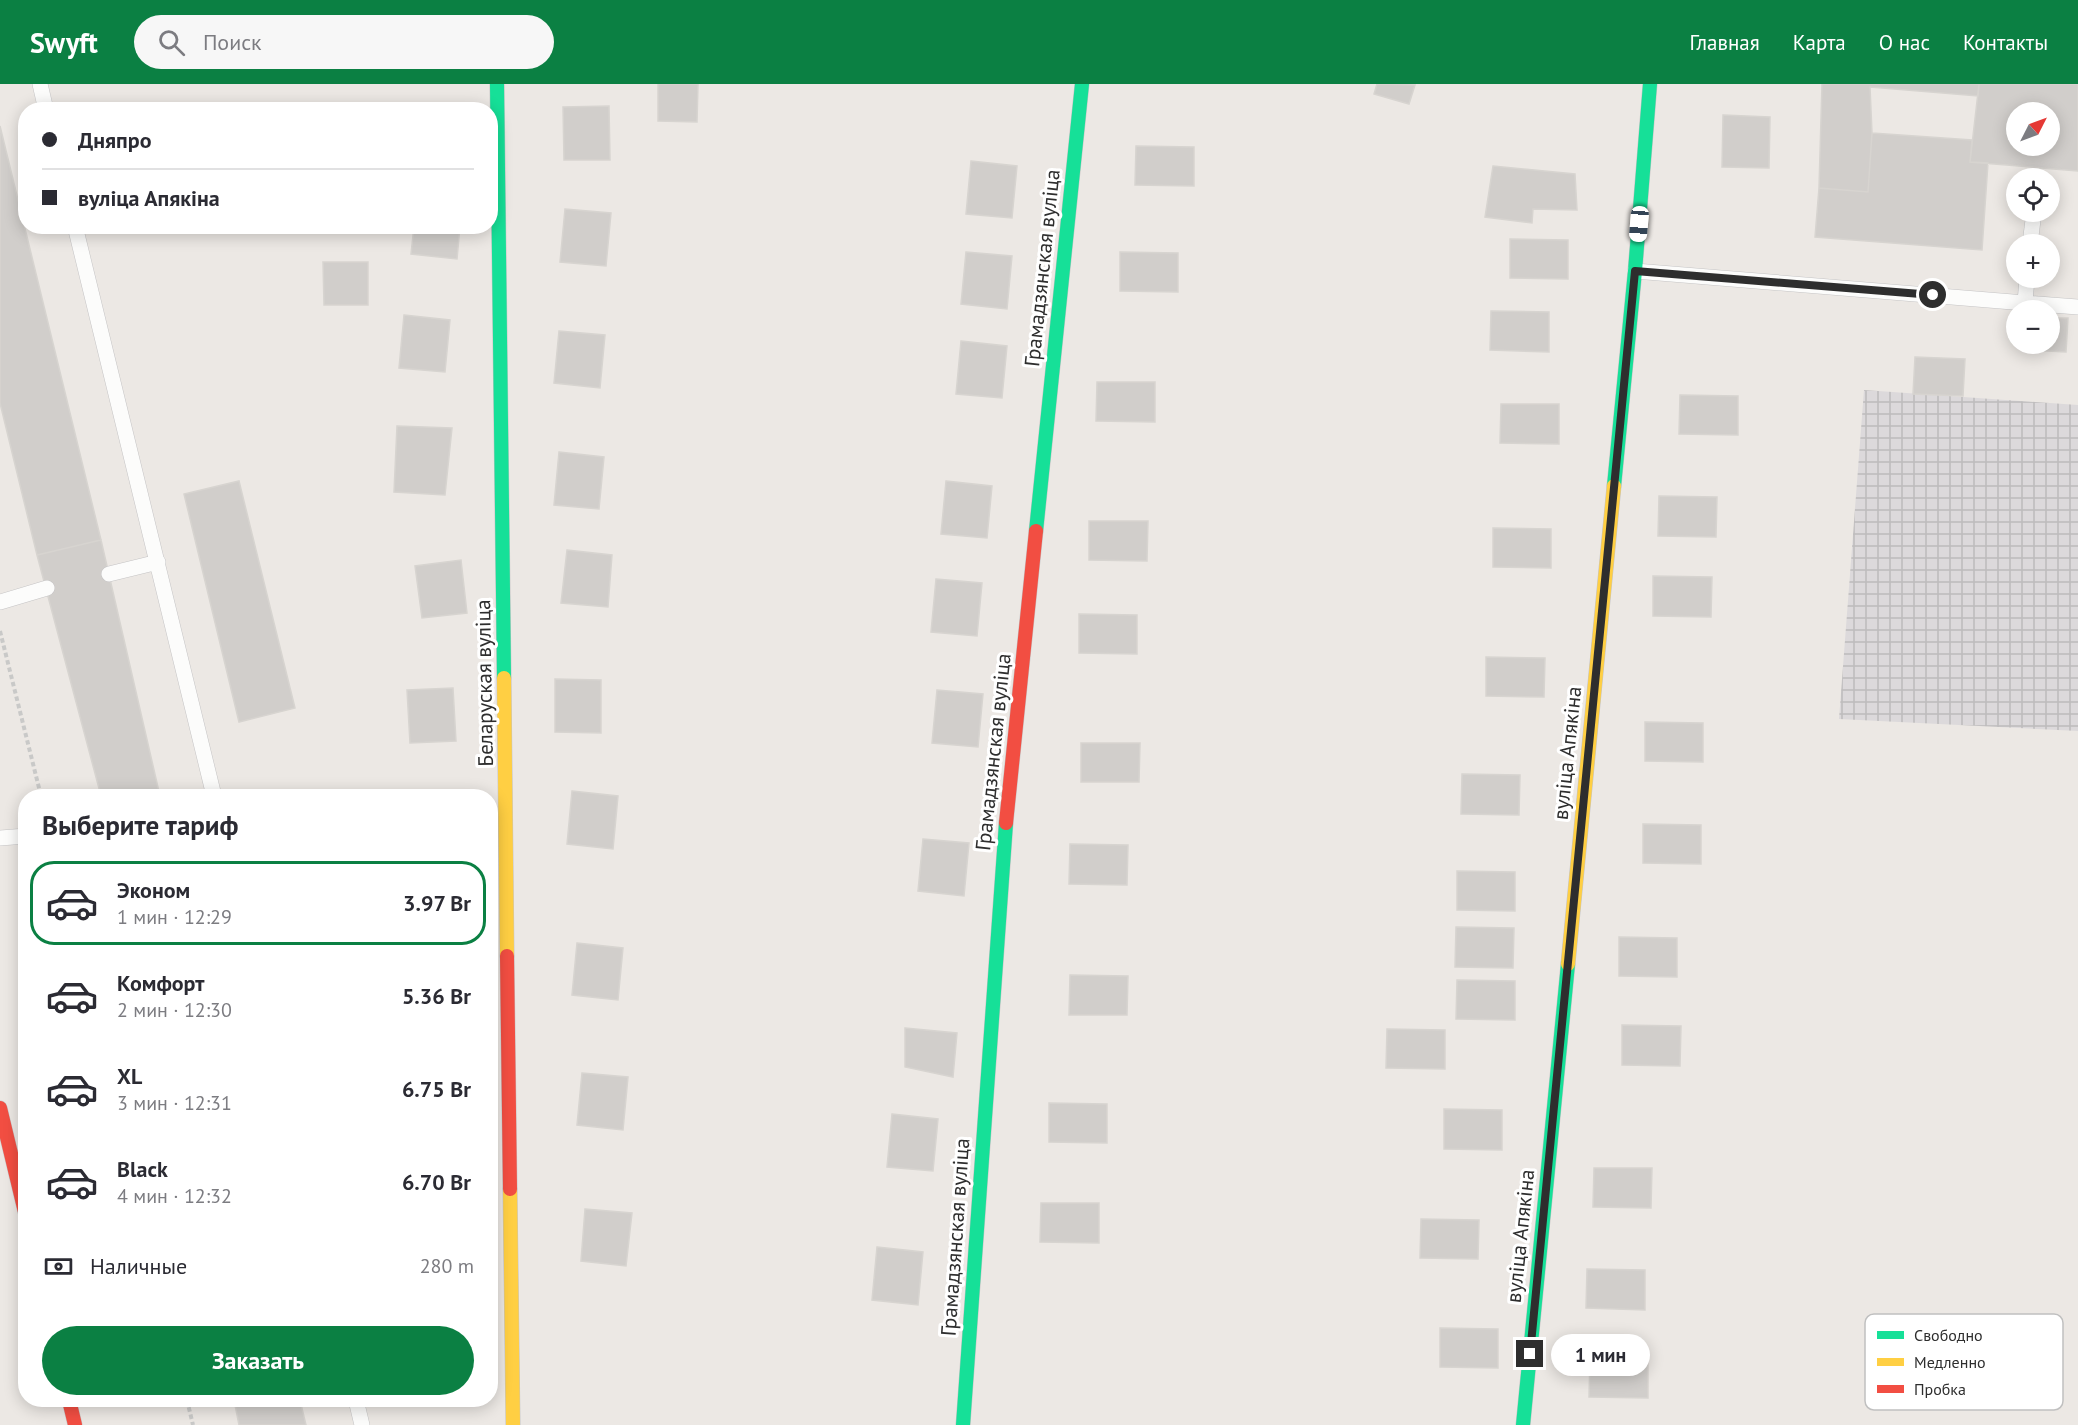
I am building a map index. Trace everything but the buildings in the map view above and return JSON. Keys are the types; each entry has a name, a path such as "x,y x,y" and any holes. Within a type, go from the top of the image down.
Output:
{"street":[{"name":"Беларуская вуліца","path":"497,84 497,102"},
{"name":"Грамадзянская вуліца","path":"963,1425 1002,865 1082,84"},
{"name":"вуліца Апякіна","path":"1523,1425 1635,271 1650,84"},
{"name":"Беларуская вуліца","path":"498,168 513,1425"},
{"path":"0,1108 18,1183"},
{"path":"71,1407 75,1425"}],"lane":[{"path":"40,84 44,102"},
{"path":"77,234 212,789"},
{"path":"1635,271 2006,301"},
{"path":"2060,306 2078,307"},
{"path":"109,574 158,562"},
{"path":"0,602 48,588"},
{"path":"0,838 18,837"},
{"path":"358,1407 362,1425"}],"path":[{"path":"0,631 39,789"},
{"path":"189,1407 193,1425"}],"shaded area":[{"path":"1864,390 2078,405 2078,731 1839,719"}],"traffic: fast":[{"path":"497,84 497,102"},
{"path":"1036,531 1082,84"},
{"path":"1614,486 1650,84"},
{"path":"498,169 504,678"},
{"path":"963,1425 1006,823"},
{"path":"1523,1425 1568,964"}],"traffic: slow":[{"path":"1568,964 1614,486"},
{"path":"504,678 507,956"},
{"path":"510,1189 513,1425"}],"traffic: jam":[{"path":"1006,823 1036,531"},
{"path":"507,956 510,1189"},
{"path":"0,1108 18,1183"},
{"path":"71,1407 75,1425"}],"route":[{"path":"1530,1354 1635,271 1933,295"}]}
